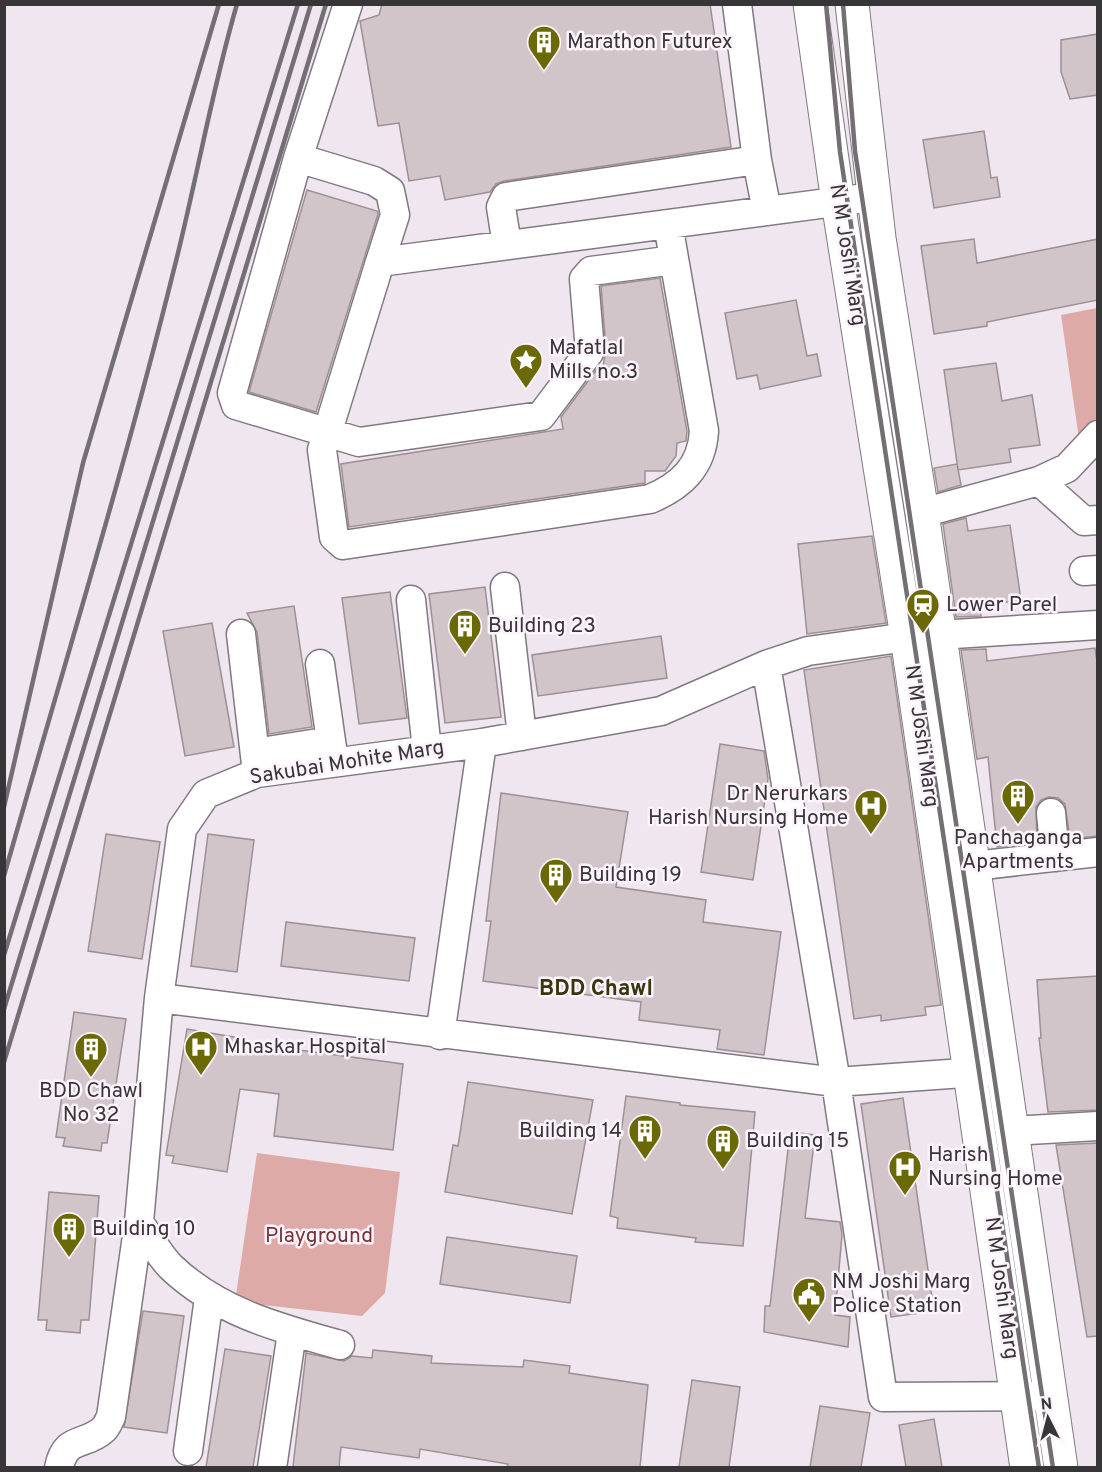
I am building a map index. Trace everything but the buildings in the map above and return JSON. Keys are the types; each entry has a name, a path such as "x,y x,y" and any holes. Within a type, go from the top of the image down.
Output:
{"main road":[{"name":"N M Joshi Marg","path":"810,4 838,202 907,637 1027,1467"},
{"name":"N M Joshi Marg","path":"852,4 873,197 940,634 1061,1467"}],"street":[{"path":"348,4 298,158 232,393 236,405 326,434 359,442 541,416 590,351 584,279 586,274 591,271 674,260"},
{"path":"737,4 757,160 767,211"},
{"path":"298,158 374,181 390,191 395,215 326,434 321,458 334,537 343,545 650,500 669,491 691,472 703,444 704,431 668,224"},
{"path":"507,245 501,207 506,197 757,160"},
{"path":"380,262 873,197"},
{"path":"922,513 1039,481 1067,468 1098,435"},
{"path":"1039,481 1083,521 1098,520"},
{"path":"505,586 522,736"},
{"path":"411,600 427,750"},
{"name":"Sakubai Mohite Marg","path":"59,1467 62,1452 70,1445 104,1429 111,1416 139,1222 159,998 182,829 207,794 256,763 332,752 427,750 482,743 661,711 766,665 808,651 940,634 1098,625"},
{"path":"241,634 256,763"},
{"path":"320,664 332,752"},
{"path":"766,665 836,1082 883,1397 1049,1395"},
{"path":"440,1035 482,743"},
{"path":"1051,813 1055,857"},
{"path":"974,866 1098,852"},
{"path":"159,998 440,1035 836,1082 1003,1070"},
{"path":"1012,1131 1098,1126"},
{"path":"139,1222 170,1266 209,1298 262,1323 340,1345"},
{"path":"188,1451 209,1298"},
{"path":"272,1467 292,1332"}],"green space":[{"path":"1097,308 1097,443 1080,446 1061,315"},
{"name":"Playground","path":"257,1153 400,1172 385,1293 362,1316 235,1302"}],"railway":[{"path":"4,807 83,463 219,4"},
{"path":"4,876 113,500 154,349 219,71 237,4"},
{"path":"4,955 298,4"},
{"path":"4,1009 311,4"},
{"path":"4,1062 326,4"},
{"path":"826,4 840,152 1039,1468"},
{"path":"843,4 855,151 1053,1468"}],"place":[{"name":"Marathon Futurex","path":"544,71"},
{"name":"Mafatlal Mills no.3","path":"526,389"},
{"name":"Lower Parel","path":"923,634"},
{"name":"Building 23","path":"465,655"},
{"name":"Panchaganga Apartments","path":"1018,825"},
{"name":"Dr Nerurkars Harish Nursing Home","path":"871,835"},
{"name":"Building 19","path":"556,904"},
{"name":"Mhaskar Hospital","path":"201,1076"},
{"name":"BDD Chawl No 32","path":"91,1078"},
{"name":"Building 14","path":"645,1160"},
{"name":"Building 15","path":"723,1170"},
{"name":"Harish Nursing Home","path":"905,1196"},
{"name":"Building 10","path":"69,1258"},
{"name":"NM Joshi Marg Police Station","path":"809,1323"}],"district":[{"name":"BDD Chawl","path":"596,989"}]}
